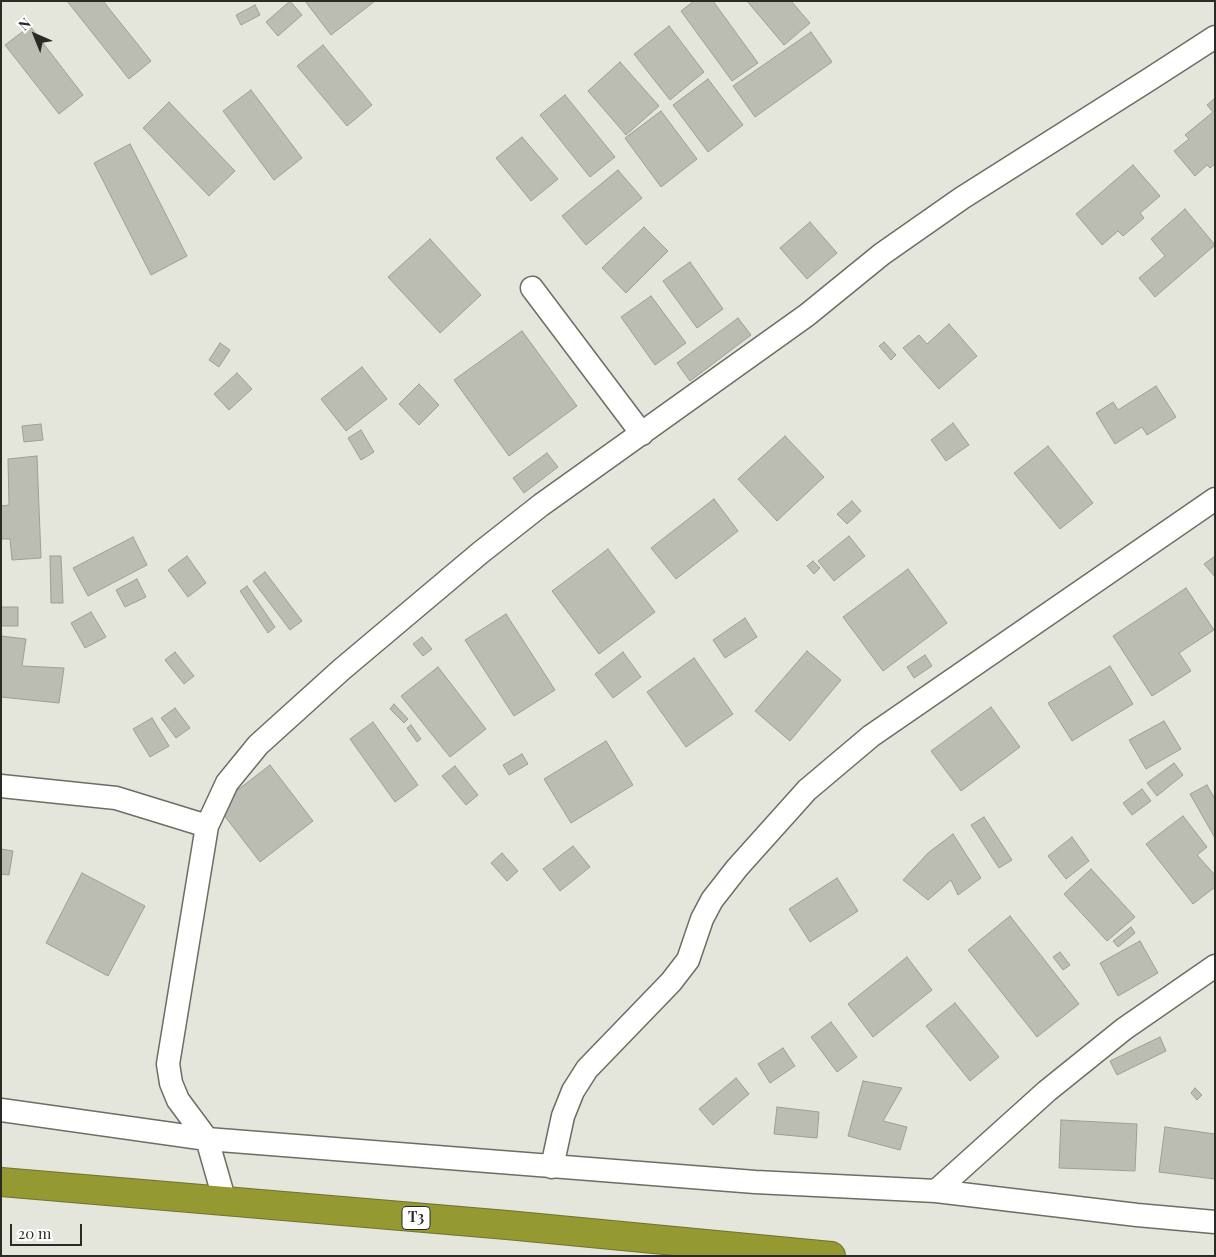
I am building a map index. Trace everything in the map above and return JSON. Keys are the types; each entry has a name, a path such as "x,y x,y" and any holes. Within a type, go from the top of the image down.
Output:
{"highway":[{"name":"T3","path":"1,1182 497,1224 830,1256"}],"street":[{"path":"225,1202 207,1139 178,1100 171,1083 168,1064 207,826 228,783 258,745 341,670 480,553 541,505 807,315 882,254 962,198 1215,37"},
{"path":"532,288 642,434"},
{"path":"552,1167 563,1116 573,1091 587,1070 672,982 688,960 702,919 712,900 737,868 807,790 871,736 1215,499"},
{"path":"1,786 116,798 207,826"},
{"path":"936,1191 1047,1092 1124,1029 1215,966"},
{"path":"1,1110 207,1139 755,1182 936,1191 1137,1215 1215,1222"}],"building":[{"path":"67,1 103,1 151,61 129,79"},
{"path":"290,1 302,15 278,36 266,22"},
{"path":"305,1 375,1 331,35"},
{"path":"694,1 713,1 758,63 732,81 681,11"},
{"path":"747,1 791,1 810,23 784,45"},
{"path":"255,5 260,15 241,25 236,15"},
{"path":"30,26 83,95 59,114 5,45"},
{"path":"669,26 704,72 670,100 634,54"},
{"path":"811,32 832,62 755,117 733,86"},
{"path":"323,45 372,105 347,126 297,66"},
{"path":"620,62 659,106 626,135 588,91"},
{"path":"708,79 743,125 708,152 673,105"},
{"path":"251,90 302,158 274,180 223,111"},
{"path":"565,95 615,157 590,177 540,115"},
{"path":"1215,98 1215,164 1210,168 1207,165 1195,176 1174,151 1189,139 1185,135 1213,112 1207,105"},
{"path":"169,102 235,171 209,196 143,128"},
{"path":"661,111 697,159 661,187 625,138"},
{"path":"522,137 558,179 531,201 496,158"},
{"path":"130,144 187,256 151,275 94,163"},
{"path":"1133,165 1160,196 1140,213 1144,218 1123,236 1118,231 1102,245 1076,214"},
{"path":"618,170 642,198 586,245 562,216"},
{"path":"1185,209 1215,245 1155,297 1139,278 1165,256 1151,239"},
{"path":"810,222 837,253 807,279 780,248"},
{"path":"644,227 668,251 626,293 602,268"},
{"path":"430,239 481,295 440,333 388,277"},
{"path":"690,262 723,309 697,328 663,281"},
{"path":"651,296 686,343 655,365 621,317"},
{"path":"738,318 751,335 690,381 677,363"},
{"path":"949,324 977,356 939,389 903,348 919,335 927,344"},
{"path":"522,331 577,406 509,456 454,380"},
{"path":"884,342 896,355 891,360 879,346"},
{"path":"220,343 230,350 219,367 209,360"},
{"path":"362,367 387,399 346,431 321,399"},
{"path":"237,373 252,389 229,410 214,394"},
{"path":"419,384 439,405 419,425 399,404"},
{"path":"1156,386 1176,417 1147,435 1142,427 1115,444 1096,413 1113,402 1118,410"},
{"path":"953,423 969,445 946,461 931,440"},
{"path":"41,424 43,440 24,442 22,426"},
{"path":"361,430 374,452 361,460 348,438"},
{"path":"785,436 824,477 777,521 738,479"},
{"path":"1048,446 1093,503 1060,529 1014,473"},
{"path":"547,453 558,467 524,493 513,478"},
{"path":"37,456 41,558 12,560 10,539 1,539 1,506 9,505 8,459"},
{"path":"714,499 738,531 676,579 651,548"},
{"path":"852,501 861,511 847,524 837,514"},
{"path":"849,536 865,556 834,581 818,561"},
{"path":"133,537 147,565 88,596 73,568"},
{"path":"608,549 655,612 599,654 552,591"},
{"path":"50,556 61,556 63,603 51,603"},
{"path":"187,556 206,583 188,597 168,570"},
{"path":"1215,556 1215,577 1204,564"},
{"path":"813,561 820,568 814,574 807,566"},
{"path":"908,569 947,623 883,671 843,617"},
{"path":"265,572 302,621 290,630 253,581"},
{"path":"137,579 146,597 125,607 116,590"},
{"path":"247,586 275,627 268,633 240,591"},
{"path":"1186,588 1214,630 1179,653 1191,671 1152,696 1113,636"},
{"path":"1,607 18,607 18,626 1,626"},
{"path":"91,612 106,637 85,648 71,623"},
{"path":"506,614 555,690 514,716 465,640"},
{"path":"745,618 757,637 725,658 713,640"},
{"path":"1,636 26,639 22,666 64,668 59,703 1,697"},
{"path":"422,637 432,649 423,656 413,644"},
{"path":"807,651 841,680 790,741 755,711"},
{"path":"175,652 194,676 184,684 165,660"},
{"path":"623,652 641,677 613,698 595,674"},
{"path":"925,655 932,666 914,678 907,667"},
{"path":"694,658 733,714 686,747 647,692"},
{"path":"1110,666 1133,704 1072,741 1048,703"},
{"path":"438,667 486,729 450,757 401,696"},
{"path":"394,704 408,719 404,723 390,709"},
{"path":"991,707 1020,747 961,791 931,751"},
{"path":"175,708 190,728 176,738 161,718"},
{"path":"152,718 169,746 150,757 133,729"},
{"path":"1164,721 1181,749 1146,769 1129,740"},
{"path":"373,722 418,785 395,802 350,739"},
{"path":"411,725 421,739 417,742 407,728"},
{"path":"606,741 633,785 571,823 544,779"},
{"path":"522,754 528,764 509,775 503,765"},
{"path":"1174,763 1183,775 1157,796 1147,783"},
{"path":"270,765 313,821 260,862 217,806"},
{"path":"455,766 478,795 466,805 442,776"},
{"path":"1207,785 1215,799 1215,838 1190,794"},
{"path":"1142,789 1151,801 1132,815 1123,803"},
{"path":"1183,816 1207,847 1197,855 1215,875 1215,887 1193,904 1146,844"},
{"path":"984,817 1012,860 999,868 971,825"},
{"path":"953,834 981,878 958,895 951,880 928,900 903,880 928,853"},
{"path":"1072,837 1089,861 1066,879 1048,856"},
{"path":"573,846 590,867 560,891 543,869"},
{"path":"1,849 13,851 9,875 1,874"},
{"path":"502,853 518,871 507,881 491,863"},
{"path":"1091,869 1135,917 1107,941 1064,894"},
{"path":"82,873 145,906 108,976 46,943"},
{"path":"837,878 858,911 810,942 789,909"},
{"path":"1010,916 1079,1004 1037,1037 968,950"},
{"path":"1131,927 1135,933 1118,947 1113,941"},
{"path":"1140,941 1158,973 1118,996 1100,963"},
{"path":"1060,952 1070,965 1063,970 1053,957"},
{"path":"907,957 932,990 873,1037 848,1004"},
{"path":"955,1003 999,1057 970,1081 926,1026"},
{"path":"831,1022 857,1057 837,1072 811,1037"},
{"path":"1160,1037 1166,1051 1117,1075 1110,1061"},
{"path":"783,1048 795,1066 770,1083 758,1064"},
{"path":"736,1078 749,1094 713,1125 699,1109"},
{"path":"863,1081 902,1088 883,1121 907,1127 900,1150 848,1136"},
{"path":"1195,1088 1202,1095 1197,1100 1191,1093"},
{"path":"777,1107 819,1112 817,1138 774,1134"},
{"path":"1061,1120 1137,1124 1135,1171 1059,1168"},
{"path":"1165,1127 1215,1134 1215,1179 1159,1172"}]}
